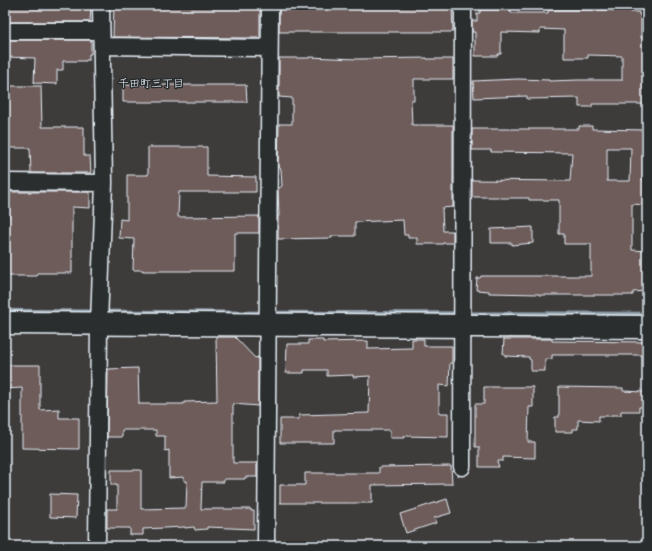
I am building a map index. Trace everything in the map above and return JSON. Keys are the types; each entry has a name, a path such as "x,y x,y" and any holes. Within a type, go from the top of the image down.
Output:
{"street":[{"path":"98,546 100,316 104,184 101,5"},
{"path":"266,546 270,5"},
{"path":"462,467 463,5"},
{"path":"5,31 269,48"},
{"path":"5,182 104,184"},
{"path":"5,323 100,316 463,316 647,327"}],"building":[{"path":"9,5 91,5 90,22 8,22"},
{"path":"114,5 260,5 260,38 113,37"},
{"path":"279,5 452,5 453,32 279,32"},
{"path":"480,10 511,10 511,13 548,13 548,10 631,10 631,12 639,12 639,15 641,15 641,38 647,38 647,104 592,104 592,107 579,107 579,98 527,99 527,96 474,98 473,81 518,79 549,81 622,80 622,56 588,55 588,58 564,58 564,30 540,29 540,33 501,32 501,54 498,54 498,56 475,56 475,32 472,32 472,21 477,21 477,13 480,13"},
{"path":"5,40 91,40 91,54 89,54 89,60 86,61 63,61 63,70 57,70 57,84 34,83 35,58 5,57"},
{"path":"309,57 357,59 453,59 453,79 414,79 414,100 411,100 412,125 453,125 453,207 442,208 443,231 453,231 453,243 417,244 417,238 408,238 408,235 404,235 403,220 355,222 355,236 278,239 278,189 282,186 281,169 278,167 279,124 292,124 292,98 279,97 279,58"},
{"path":"123,85 246,85 247,102 123,102"},
{"path":"5,86 41,86 42,127 84,127 84,156 90,156 91,173 31,173 30,148 5,148"},
{"path":"579,126 592,126 592,129 647,130 647,149 644,149 643,181 647,181 647,205 632,204 632,250 647,251 646,291 633,292 633,295 539,295 489,293 489,291 476,290 477,278 480,278 481,276 591,276 591,244 564,244 564,234 559,234 559,200 472,197 472,180 570,181 572,153 491,152 491,150 472,150 472,129 579,129","holes":["607,148 631,148 630,181 607,181"]},
{"path":"148,147 207,147 207,176 256,177 256,192 179,192 178,217 259,216 259,233 235,233 235,271 133,270 134,239 119,238 120,219 127,220 127,175 148,175"},
{"path":"9,192 90,192 90,208 72,207 72,273 37,273 37,276 5,276 5,217 9,217"},
{"path":"533,227 533,243 512,245 512,243 491,243 491,229"},
{"path":"216,337 235,337 255,358 258,357 258,406 233,404 233,463 257,463 257,477 245,477 245,479 224,479 224,482 202,482 201,509 251,509 251,511 254,511 254,529 207,527 207,529 195,530 194,527 185,527 143,529 143,535 130,535 130,528 107,528 107,509 117,509 117,485 111,485 111,470 141,470 141,509 186,508 187,481 184,481 184,477 169,478 169,450 165,451 165,436 156,436 156,430 122,430 122,437 107,437 108,369 138,368 139,404 184,404 184,402 217,401"},
{"path":"412,339 424,339 424,346 452,346 452,363 450,363 449,386 439,385 439,413 448,413 448,437 404,436 405,438 390,438 390,430 334,430 334,443 280,443 280,419 299,419 299,415 369,413 370,376 327,376 327,370 304,370 304,373 286,373 287,344 308,344 308,340 323,340 323,342 368,341 368,349 412,348"},
{"path":"504,339 647,342 647,355 552,355 552,359 545,359 545,371 531,371 531,360 529,357 505,356 505,354 503,354"},
{"path":"5,365 40,365 40,410 59,409 59,418 79,418 79,449 22,448 22,388 5,389"},
{"path":"484,387 533,387 533,407 529,407 528,442 535,442 535,458 503,457 503,461 497,461 499,467 479,467 479,447 475,447 475,404 484,404"},
{"path":"559,387 623,388 623,391 645,392 644,407 639,407 639,411 621,411 621,415 599,416 599,421 578,420 578,429 573,429 573,432 555,432 555,417 559,417"},
{"path":"451,466 452,484 372,485 372,503 280,503 280,485 305,485 305,473 379,473 379,467"},
{"path":"50,494 77,495 76,518 50,517"},
{"path":"447,499 451,513 434,518 436,523 406,533 400,514"}],"waterway":[{"path":"5,311 647,314"}],"district":[{"name":"千田町三丁目","path":"151,83"}]}
